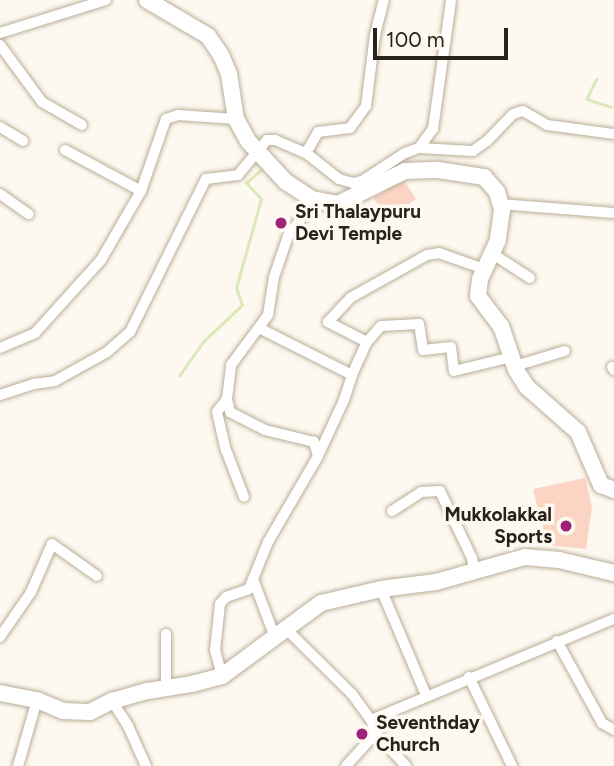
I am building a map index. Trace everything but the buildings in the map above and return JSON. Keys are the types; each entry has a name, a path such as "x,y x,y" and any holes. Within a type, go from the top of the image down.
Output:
{"main road":[{"path":"147,0 168,6 208,36 221,55 235,97 236,119 256,153 286,182 319,202 338,204 405,171 438,170 484,177 497,192 501,228 493,254 484,269 478,296 501,326 527,387 578,432 601,485 614,489"},
{"path":"1,690 63,711 99,709 112,701 222,676 321,603 381,589 436,582 525,557 559,560 614,573"}],"street":[{"path":"0,33 106,0"},
{"path":"419,148 433,129 451,0"},
{"path":"306,153 318,132 350,128 366,106 382,1"},
{"path":"0,45 42,102 82,125"},
{"path":"0,396 34,384 55,381 107,352 130,332 206,179 238,175 267,141 275,140 306,153 339,179 353,183 362,181 405,153 419,148 473,151 487,141 513,114 523,111 547,125 614,134"},
{"path":"0,348 35,333 101,260 141,191 168,117 177,115 236,119"},
{"path":"1,130 23,141"},
{"path":"65,150 141,191"},
{"path":"0,194 29,214"},
{"path":"318,456 314,442 265,430 230,412 227,399 231,365 268,315 274,277 288,236 306,212 319,202"},
{"path":"500,204 614,213"},
{"path":"367,342 328,322 350,298 427,255 439,253 484,269"},
{"path":"493,254 530,278"},
{"path":"222,676 215,650 220,604 226,597 249,589 283,513 318,456 367,342 381,326 419,324 422,350 450,347 454,371 565,351"},
{"path":"258,328 352,375"},
{"path":"227,399 217,412 226,450 244,497"},
{"path":"392,511 421,492 440,491 468,548 474,570"},
{"path":"0,637 31,592 52,544 97,576"},
{"path":"253,578 279,632 352,694 371,720 376,733 406,766"},
{"path":"381,589 426,695"},
{"path":"371,720 614,619"},
{"path":"166,634 166,688"},
{"path":"557,641 602,723 614,730"},
{"path":"469,677 512,766"},
{"path":"18,766 37,700"},
{"path":"112,701 128,726 146,766"},
{"path":"346,766 376,733"}],"shaded area":[{"path":"403,179 416,199 387,218 374,198"},
{"name":"Mukkolakkal Sports","path":"585,478 592,507 586,549 547,545 533,489"}],"waterway":[{"path":"597,79 587,99 611,107"},
{"path":"179,376 203,342 242,305 236,288 261,199 246,183 262,169"}],"place":[{"name":"Sri Thalaypuru Devi Temple","path":"281,223"},
{"name":"Mukkolakkal Sports","path":"566,526"},
{"name":"Seventhday Church","path":"362,734"}]}
